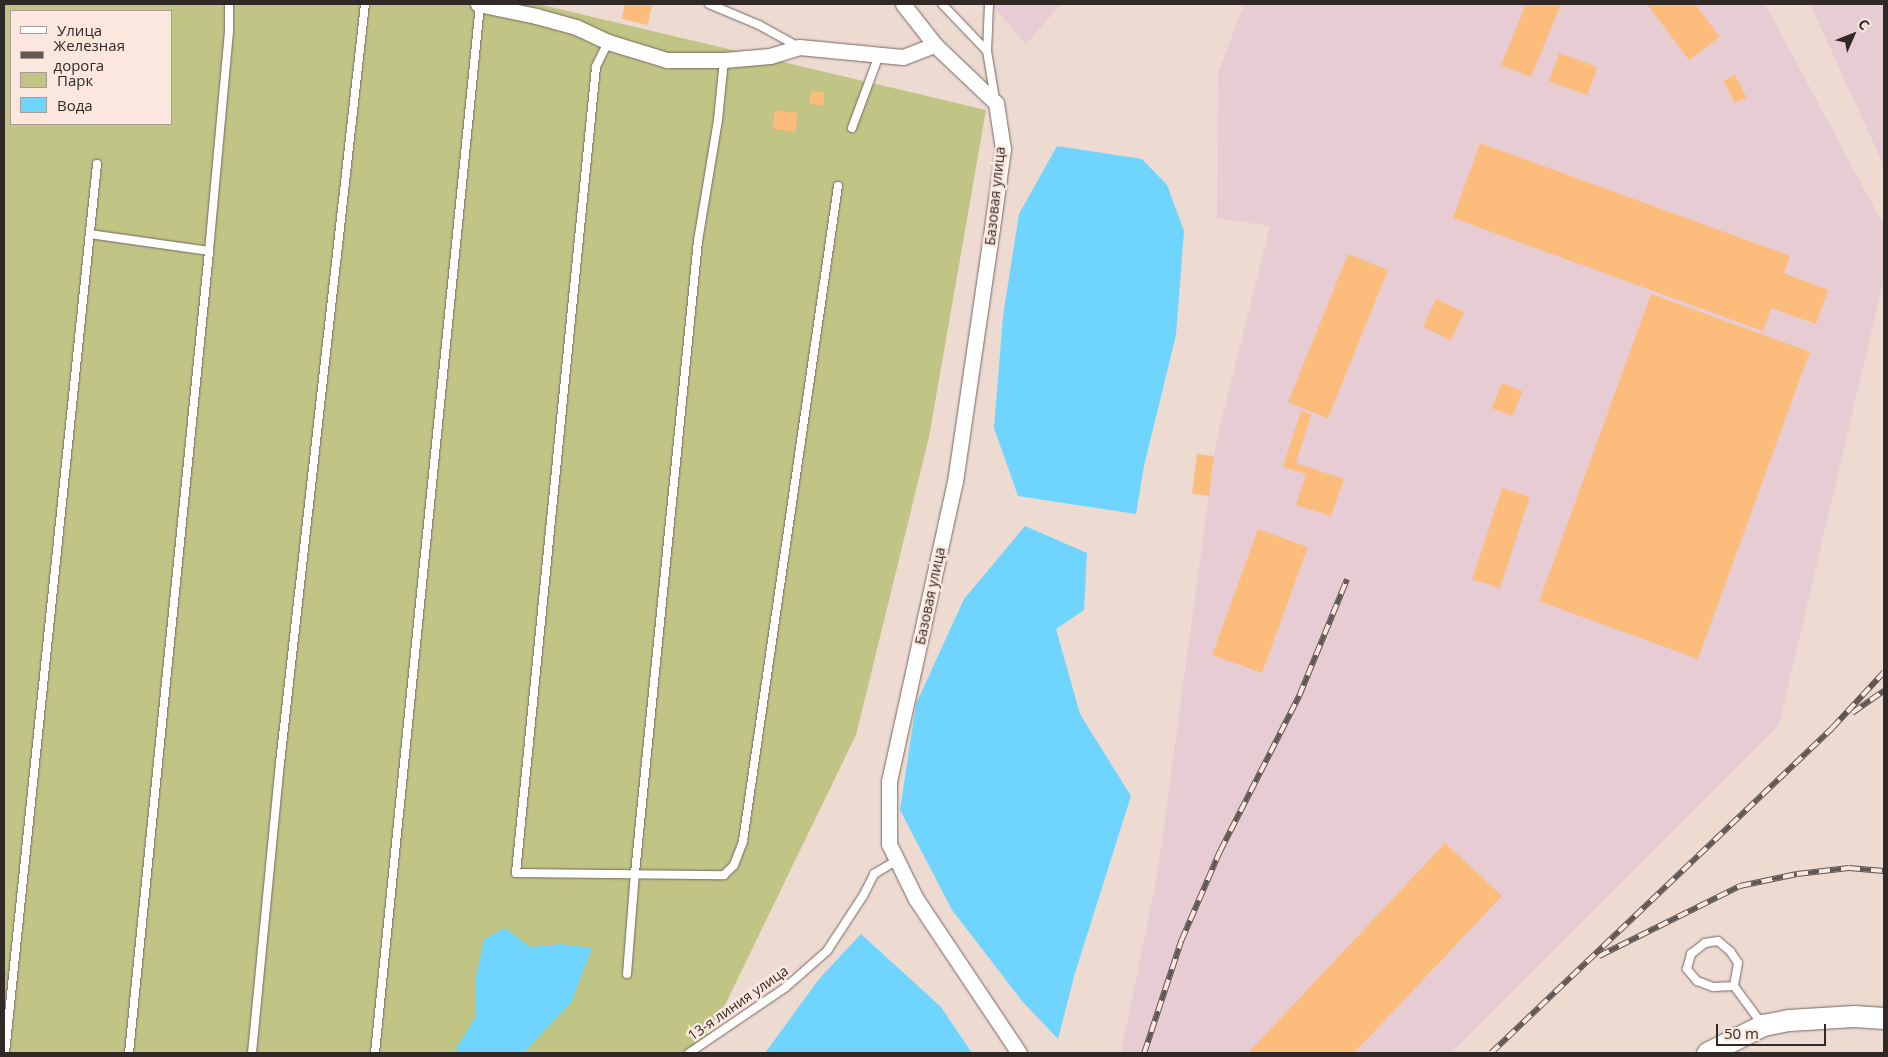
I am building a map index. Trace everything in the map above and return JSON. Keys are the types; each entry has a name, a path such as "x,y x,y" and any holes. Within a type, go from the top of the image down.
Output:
{"street":[{"path":"479,4 576,27 608,42 667,60 724,60 770,56 799,47 903,57 935,45"},
{"path":"903,4 935,45 996,103"},
{"name":"Базовая улица","path":"996,103 1003,149 955,481 889,781 889,844 916,899 1019,1053"},
{"path":"1707,1053 1763,1025 1819,1017 1854,1016 1884,1018"}],"lane":[{"path":"129,1053 209,251 229,30 229,4"},
{"path":"252,1053 282,743 365,4"},
{"path":"375,1053 479,4"},
{"path":"709,4 759,25 799,47"},
{"path":"942,4 987,51"},
{"path":"989,4 987,51 996,103"},
{"path":"608,42 596,67 516,873 724,875 734,865 743,841 838,186"},
{"path":"852,128 878,55"},
{"path":"628,974 635,873 698,241 718,120 724,60"},
{"path":"5,1053 97,164"},
{"path":"90,234 209,251"},
{"name":"13-я линия улица","path":"689,1053 786,987 827,951 863,896 874,874 897,860"},
{"path":"1734,986 1713,987 1698,981 1687,969 1691,954 1705,942 1718,941 1730,951 1738,963 1734,986 1763,1025"}],"shaded area":[{"path":"991,4 1061,4 1026,44"},
{"path":"1244,4 1765,4 1884,226 1884,278 1779,725 1451,1053 1121,1053 1158,870 1216,442 1270,226 1217,218 1218,74"},
{"path":"1810,4 1884,4 1884,166"}],"green space":[{"path":"4,4 538,4 986,110 929,437 856,735 707,1042 696,1053 4,1053"}],"water":[{"path":"1057,146 1142,159 1167,185 1184,231 1176,335 1144,466 1136,514 1018,496 994,428 1003,316 1019,214"},
{"path":"1025,526 1087,553 1084,610 1056,629 1080,714 1131,796 1075,973 1058,1039 1022,1001 952,910 900,810 916,704 964,599"},
{"path":"505,928 530,947 561,944 592,948 571,1003 523,1053 458,1053 456,1049 476,1016 476,977 484,939"},
{"path":"861,934 941,1007 972,1053 765,1053 819,979"}],"building":[{"path":"625,4 652,4 648,25 622,19"},
{"path":"1526,4 1561,4 1531,77 1501,65"},
{"path":"1647,4 1695,4 1720,37 1689,60"},
{"path":"1559,53 1598,67 1587,95 1549,81"},
{"path":"1735,75 1746,97 1735,103 1723,81"},
{"path":"811,91 825,93 823,106 809,104"},
{"path":"775,110 798,113 796,132 773,129"},
{"path":"1480,143 1790,256 1784,273 1828,290 1816,324 1771,308 1763,331 1453,218"},
{"path":"1348,254 1388,270 1328,418 1288,402"},
{"path":"1651,294 1810,352 1698,659 1539,601"},
{"path":"1436,299 1464,312 1451,340 1423,327"},
{"path":"1502,383 1522,391 1512,416 1492,408"},
{"path":"1301,411 1311,414 1296,463 1344,479 1331,516 1296,505 1306,474 1283,467"},
{"path":"1197,454 1214,456 1209,496 1192,494"},
{"path":"1502,488 1530,497 1500,588 1472,579"},
{"path":"1258,529 1308,547 1262,673 1212,655"},
{"path":"1445,843 1502,896 1354,1053 1248,1053"}],"railway":[{"path":"1144,1053 1181,941 1220,851 1299,696 1347,579"},
{"path":"1491,1053 1832,728 1884,672"},
{"path":"1852,713 1884,691"},
{"path":"1599,956 1740,886 1797,874 1849,868 1884,871"}]}
